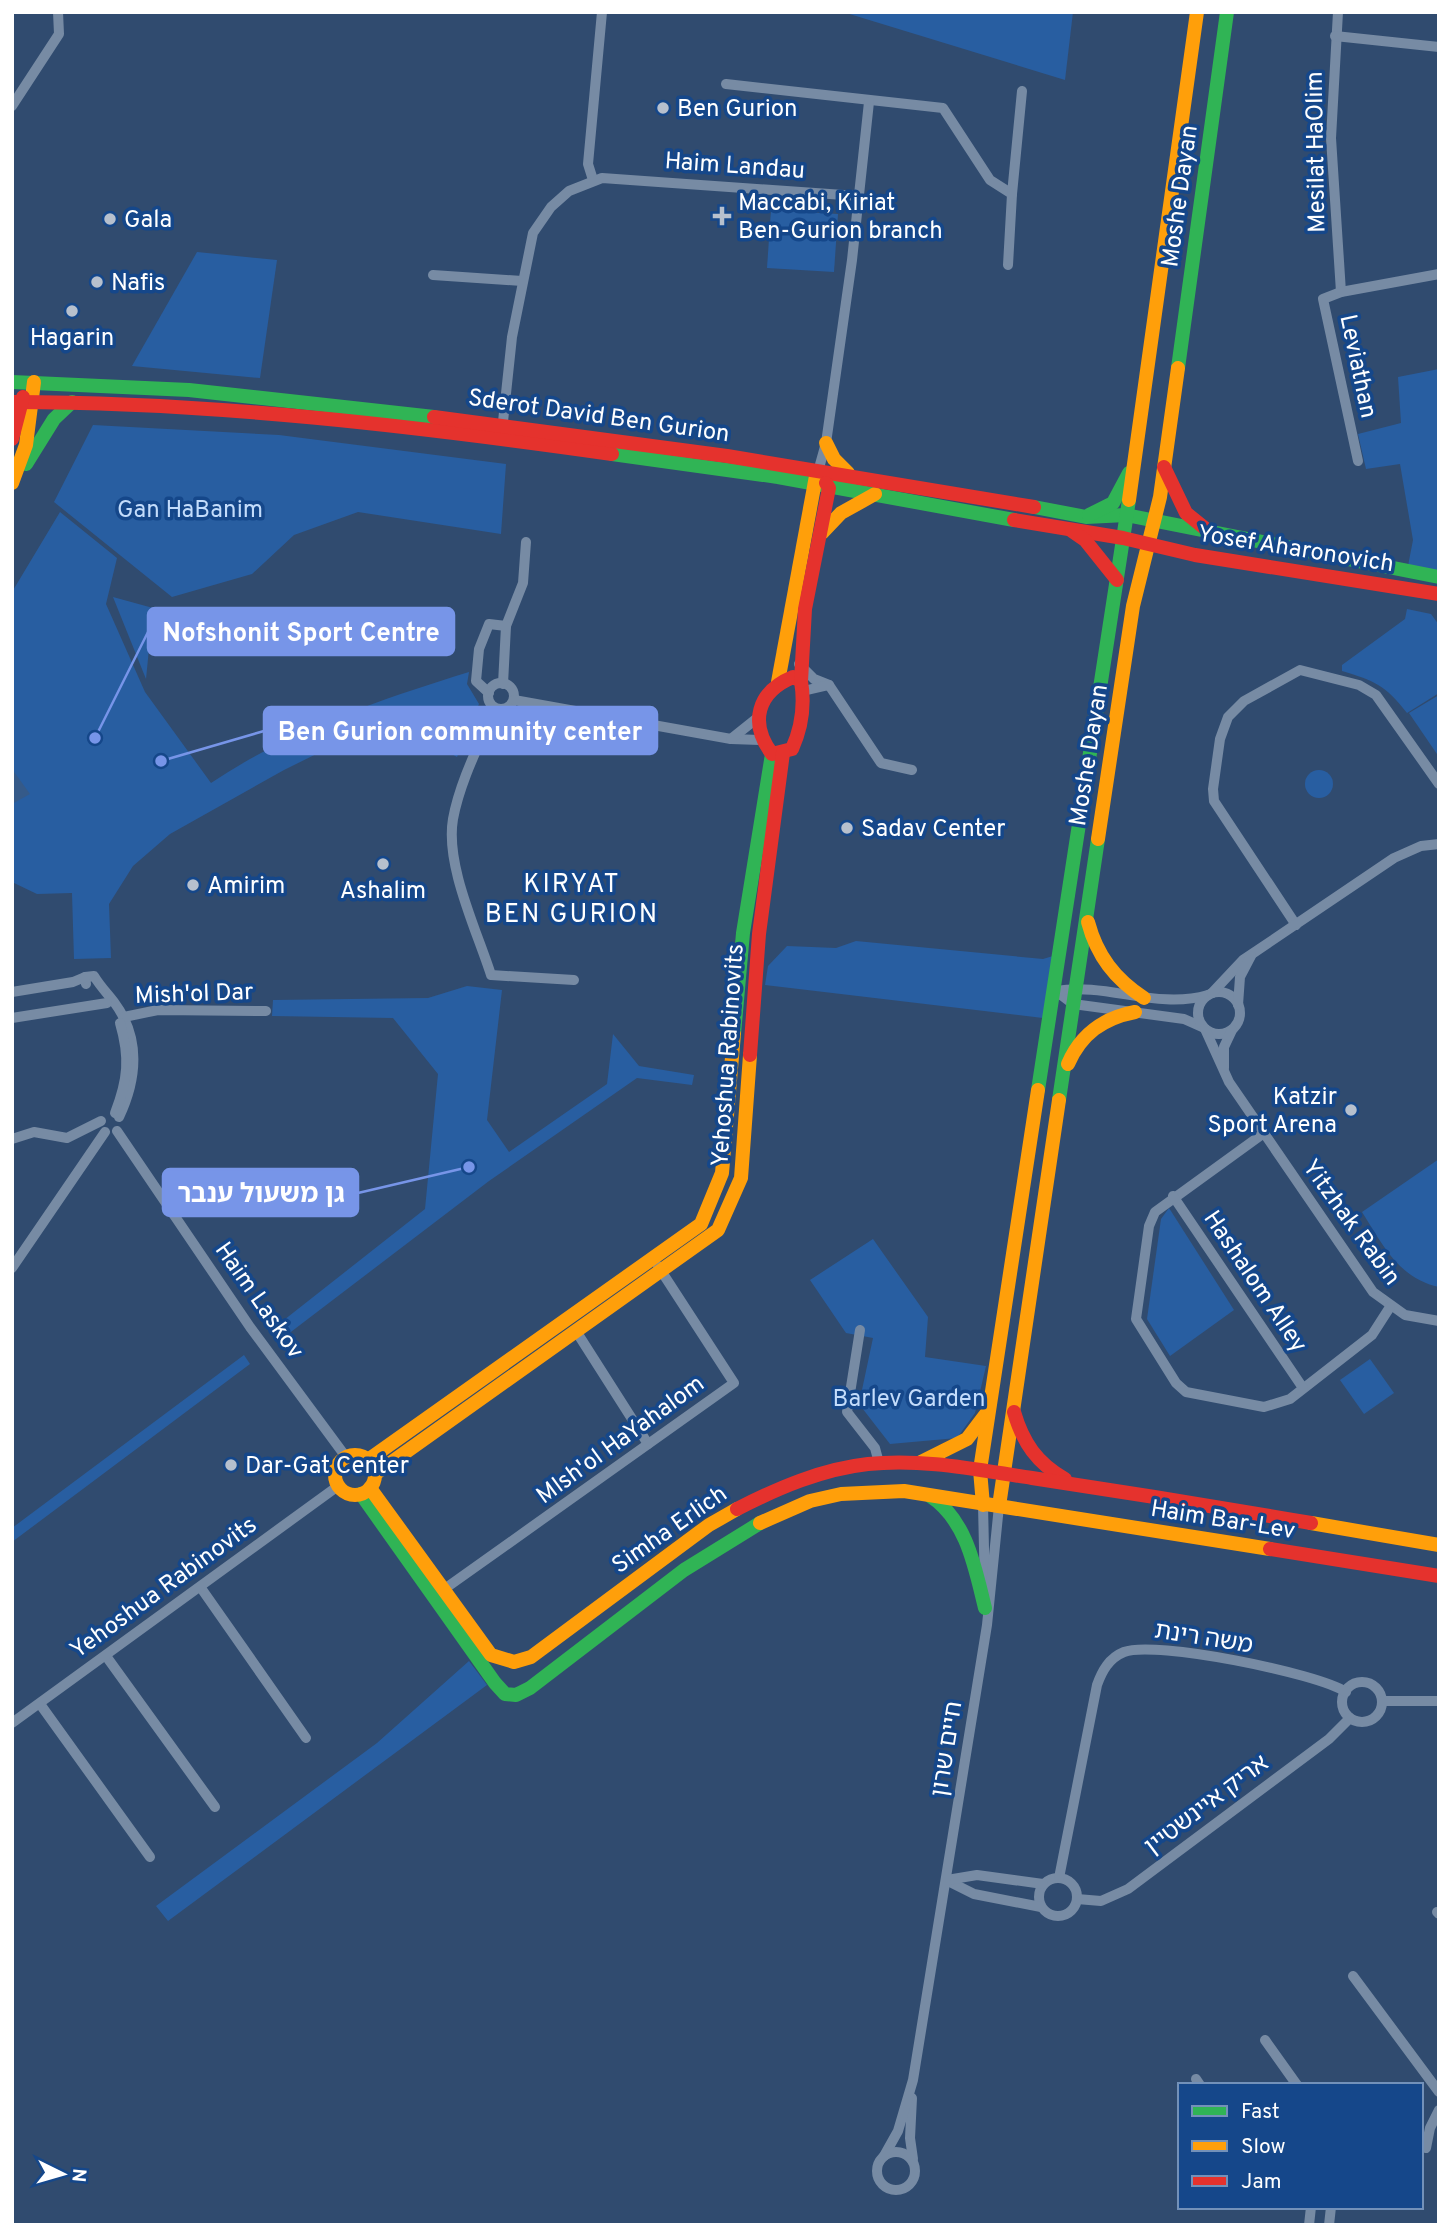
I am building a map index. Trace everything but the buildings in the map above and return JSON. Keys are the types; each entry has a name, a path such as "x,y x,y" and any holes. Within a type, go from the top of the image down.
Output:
{"street":[{"path":"12,106 59,34 58,12"},
{"path":"593,180 588,164 602,12"},
{"name":"Moshe Dayan","path":"983,1505 980,1470 1056,991 1135,463 1197,12"},
{"name":"Moshe Dayan","path":"999,1506 1012,1403 1133,606 1154,520 1163,467 1227,12"},
{"name":"Mesilat HaOlim","path":"1338,12 1331,138 1341,292"},
{"path":"1335,36 1439,47"},
{"path":"726,84 869,102 943,108 990,180 1012,194"},
{"path":"1008,265 1022,92"},
{"path":"513,700 731,739 760,740 778,753 792,749 799,736 803,711 805,686 799,664 821,534 819,468 826,443 869,102"},
{"name":"Haim Landau","path":"522,281 533,233 551,207 569,191 593,180 602,178 705,183 858,196"},
{"path":"1341,292 1439,274"},
{"path":"433,275 522,281 502,431"},
{"name":"Leviathan","path":"1341,292 1323,299 1358,461"},
{"name":"Sderot David Ben Gurion","path":"12,382 282,400 502,431 848,472 1086,517 1126,515 1154,520"},
{"path":"12,439 21,403 34,382"},
{"path":"12,484 54,419 72,402"},
{"name":"Sderot David Ben Gurion","path":"21,403 72,402 502,431 876,494 1147,544"},
{"path":"12,484 26,445 21,403"},
{"path":"826,443 834,459 848,472"},
{"path":"1086,517 1113,503 1135,463"},
{"path":"1163,467 1186,513 1211,533"},
{"path":"778,477 798,491 809,506"},
{"path":"778,682 809,506 821,486"},
{"path":"821,534 841,513 876,494"},
{"name":"Yosef Aharonovich","path":"1154,520 1439,577"},
{"path":"1069,528 1085,540 1117,580"},
{"path":"503,684 506,626 523,583 527,542"},
{"name":"Yosef Aharonovich","path":"1147,544 1195,555 1439,594"},
{"path":"489,693 476,681 479,649 489,624 506,626"},
{"path":"799,664 814,678 829,685 881,763 912,770"},
{"path":"1296,925 1215,804 1213,786 1220,739 1234,710 1297,671 1311,671 1359,685 1381,700 1439,784"},
{"path":"731,739 756,719 765,695 778,682 793,677 805,686 829,685"},
{"path":"503,684 511,688 513,700 506,708 495,708 489,702 489,693 492,687 503,684"},
{"path":"495,708 467,773 453,820 455,864 491,975 574,980"},
{"path":"756,719 760,740"},
{"name":"Yehoshua Rabinovits","path":"368,1460 657,1264 718,1230 741,1178 759,934 778,753"},
{"path":"1203,1028 1198,1012 1210,994 1235,967 1394,858 1421,846 1439,844"},
{"path":"1086,914 1093,939 1104,962 1121,981 1144,998"},
{"path":"1056,991 1073,1004 1184,1018 1217,1035 1232,1030 1239,1019 1240,977 1252,955"},
{"path":"12,992 85,981 94,976 124,1017 132,1039 134,1076 131,1092 117,1115"},
{"path":"85,981 107,1003 119,1022 128,1066 126,1086 117,1115 121,1123 117,1131 105,1132"},
{"path":"1056,991 1075,987 1177,1002 1210,994 1230,996 1238,1005"},
{"path":"12,1018 107,1003"},
{"name":"Mish'ol Dar","path":"124,1017 158,1010 266,1011"},
{"path":"1061,1081 1071,1056 1086,1035 1105,1021 1135,1012"},
{"name":"Yitzhak Rabin","path":"1203,1028 1229,1082 1364,1282 1390,1307 1418,1319 1439,1321"},
{"name":"Yitzhak Rabin","path":"1229,1082 1223,1052 1232,1030"},
{"path":"12,1139 34,1132 67,1138 101,1121 105,1115 117,1115"},
{"path":"101,1121 105,1132"},
{"name":"Haim Laskov","path":"117,1131 250,1327 346,1457"},
{"path":"12,1268 105,1132"},
{"path":"1264,1133 1159,1207 1149,1226 1135,1313 1143,1335 1176,1383 1190,1393 1264,1407 1283,1403 1372,1335 1390,1307"},
{"name":"Hashalom Alley","path":"1174,1196 1303,1388"},
{"name":"Yehoshua Rabinovits","path":"368,1485 576,1331 657,1264"},
{"name":"MIsh'ol HaYahalom","path":"443,1590 734,1383 657,1264"},
{"path":"860,1330 847,1412 875,1448 879,1463"},
{"path":"576,1331 649,1444"},
{"path":"916,1463 966,1443 981,1425 992,1400"},
{"path":"1012,1403 1019,1430 1034,1458 1051,1472 1075,1485"},
{"path":"368,1485 348,1494 338,1486 337,1467 346,1457 358,1455 368,1460 368,1485 443,1590"},
{"name":"Simha Erlich","path":"443,1590 491,1656 514,1662 531,1657 709,1525 740,1506 802,1479 832,1470 879,1463 916,1463 1002,1474"},
{"name":"Haim Bar-Lev","path":"1002,1474 1439,1545"},
{"name":"Simha Erlich","path":"368,1485 502,1691 516,1695 530,1688 684,1570 749,1528 810,1501 841,1494 904,1491 999,1506"},
{"name":"Yehoshua Rabinovits","path":"12,1723 338,1486"},
{"path":"904,1491 933,1497 951,1516 971,1556 985,1608"},
{"name":"חיים שרון","path":"983,1505 987,1625"},
{"name":"Haim Bar-Lev","path":"999,1506 1439,1576"},
{"name":"חיים שרון","path":"914,2164 910,2138 913,2080 987,1625 999,1506"},
{"path":"201,1588 306,1738"},
{"name":"משה רינת","path":"1059,1878 1097,1685 1105,1667 1117,1656 1140,1648 1159,1649 1310,1676 1346,1692"},
{"path":"106,1656 215,1807"},
{"path":"1367,1683 1377,1690 1382,1701 1379,1713 1372,1719 1360,1722 1350,1718 1343,1707 1346,1692 1355,1684 1367,1683"},
{"path":"1382,1701 1439,1701"},
{"path":"40,1704 150,1857"},
{"name":"אריק איינשטיין","path":"1077,1899 1101,1901 1128,1889 1331,1738 1350,1718"},
{"path":"977,1875 1043,1884 1059,1878 1073,1885 1077,1899 1072,1910 1062,1916 1050,1915 1041,1907 974,1894 946,1880 977,1875"},
{"path":"1041,1907 1038,1895 1043,1884"},
{"path":"1353,1976 1439,2092"},
{"path":"1265,2040 1296,2083"},
{"name":"חיים שרון","path":"884,2156 898,2131 913,2080"},
{"path":"1439,2110 1423,2148 1439,2150"},
{"path":"902,2152 914,2164 916,2173 911,2184 903,2189 891,2190 881,2184 877,2176 878,2164 884,2156 902,2152"}],"green space":[{"path":"843,12 1073,12 1065,80"},
{"path":"771,210 838,214 834,272 767,268"},
{"path":"197,252 277,260 260,378 132,366"},
{"path":"1439,369 1439,572 1408,566 1413,540 1400,464 1366,469 1358,434 1401,423 1398,377"},
{"name":"Gan HaBanim","path":"93,425 279,435 506,464 501,534 358,512 294,535 252,574 172,597 54,502"},
{"path":"60,512 117,558 106,604 145,692 211,783 272,747 336,718 469,672 467,684 479,704 457,757 405,728 373,726 284,770 170,834 133,866 109,904 111,958 74,959 72,893 37,894 12,882 12,592"},
{"path":"113,597 153,608 146,679"},
{"path":"1407,609 1431,614 1439,625 1439,693 1407,713 1385,690 1371,681 1342,671 1342,665 1405,619"},
{"path":"1439,695 1439,757 1409,713"},
{"path":"1319,770 1329,774 1333,784 1329,794 1319,798 1309,794 1305,784 1309,774"},
{"path":"856,941 1043,959 1053,956 1043,1018 765,985 768,966 787,946 836,948"},
{"path":"467,986 502,990 487,1120 509,1152 607,1084 613,1034 639,1066 694,1075 692,1085 637,1078 489,1181 279,1341 270,1331 425,1209 438,1074 393,1018 272,1016 273,1000 428,998"},
{"path":"1439,1159 1439,1287 1425,1283 1402,1268 1385,1248 1362,1212"},
{"path":"1169,1208 1234,1310 1170,1356 1147,1319 1161,1219"},
{"name":"Barlev Garden","path":"873,1239 928,1317 925,1357 986,1366 975,1413 957,1438 890,1444 859,1404 873,1338 846,1333 810,1280"},
{"path":"244,1355 250,1364 12,1542 12,1528"},
{"path":"1370,1359 1394,1393 1364,1414 1340,1380"},
{"path":"469,1661 487,1685 168,1921 156,1906 377,1743"}],"shaded area":[{"path":"12,769 30,794 12,804"}],"traffic: fast":[{"path":"1178,368 1227,12"},
{"path":"12,382 189,390 434,417"},
{"path":"26,464 54,419 72,402"},
{"path":"612,454 778,477 1014,520"},
{"path":"1089,515 1113,503 1129,473"},
{"path":"1038,1090 1129,500"},
{"path":"1034,507 1086,517 1126,515 1439,577"},
{"path":"734,1034 743,933 772,754"},
{"path":"1059,1100 1098,839"},
{"path":"361,1494 495,1683 505,1694 516,1695 530,1688 684,1570 760,1523"},
{"path":"930,1496 943,1506 961,1531 973,1561 985,1608"}],"traffic: slow":[{"path":"1129,500 1197,12"},
{"path":"1098,839 1133,606 1160,497 1178,368"},
{"path":"12,483 26,445 34,382"},
{"path":"826,443 834,459 848,473"},
{"path":"778,682 816,476"},
{"path":"822,533 841,513 875,494"},
{"path":"1088,922 1096,946 1108,966 1144,998"},
{"path":"1068,1064 1079,1044 1094,1029 1113,1018 1135,1012"},
{"path":"368,1460 701,1224 722,1173 734,1034"},
{"path":"375,1474 718,1230 741,1178 750,1055"},
{"path":"983,1505 980,1470 1038,1090"},
{"path":"999,1506 1059,1100"},
{"path":"921,1462 967,1439 986,1414"},
{"path":"355,1455 369,1461 375,1475 369,1489 355,1495 341,1489 335,1475 341,1461 355,1455"},
{"path":"370,1488 491,1655 514,1662 531,1657 709,1525 737,1509"},
{"path":"760,1523 810,1501 841,1494 904,1491 1270,1549"},
{"path":"1311,1523 1439,1545"}],"traffic: jam":[{"path":"12,439 23,397"},
{"path":"12,402 238,411 388,425 612,454"},
{"path":"434,417 727,456 1034,507"},
{"path":"1164,467 1186,513 1207,530"},
{"path":"801,681 805,609 829,488 826,483"},
{"path":"1014,520 1123,538 1195,555 1439,594"},
{"path":"1072,531 1085,540 1117,580"},
{"path":"793,677 801,681 802,690 803,707 798,732 792,749 772,754 761,731 760,709 771,691 793,677"},
{"path":"750,1055 759,934 783,753"},
{"path":"1014,1412 1032,1451 1046,1466 1065,1479"},
{"path":"737,1509 784,1487 834,1470 868,1464 909,1463 971,1468 1311,1523"},
{"path":"1270,1549 1439,1576"}],"place":[{"name":"Ben Gurion","path":"663,108"},
{"name":"Maccabi, Kiriat Ben-Gurion branch","path":"722,216"},
{"name":"Gala","path":"110,219"},
{"name":"Nafis","path":"97,282"},
{"name":"Hagarin","path":"72,311"},
{"name":"Nofshonit Sport Centre","path":"95,738"},
{"name":"Ben Gurion community center","path":"161,761"},
{"name":"Sadav Center","path":"847,828"},
{"name":"Ashalim","path":"383,864"},
{"name":"Amirim","path":"193,885"},
{"name":"Katzir Sport Arena","path":"1351,1110"},
{"name":"גן משעול ענבר","path":"469,1167"},
{"name":"Dar-Gat Center","path":"231,1465"}],"district":[{"name":"KIRYAT BEN GURION","path":"572,898"}]}
